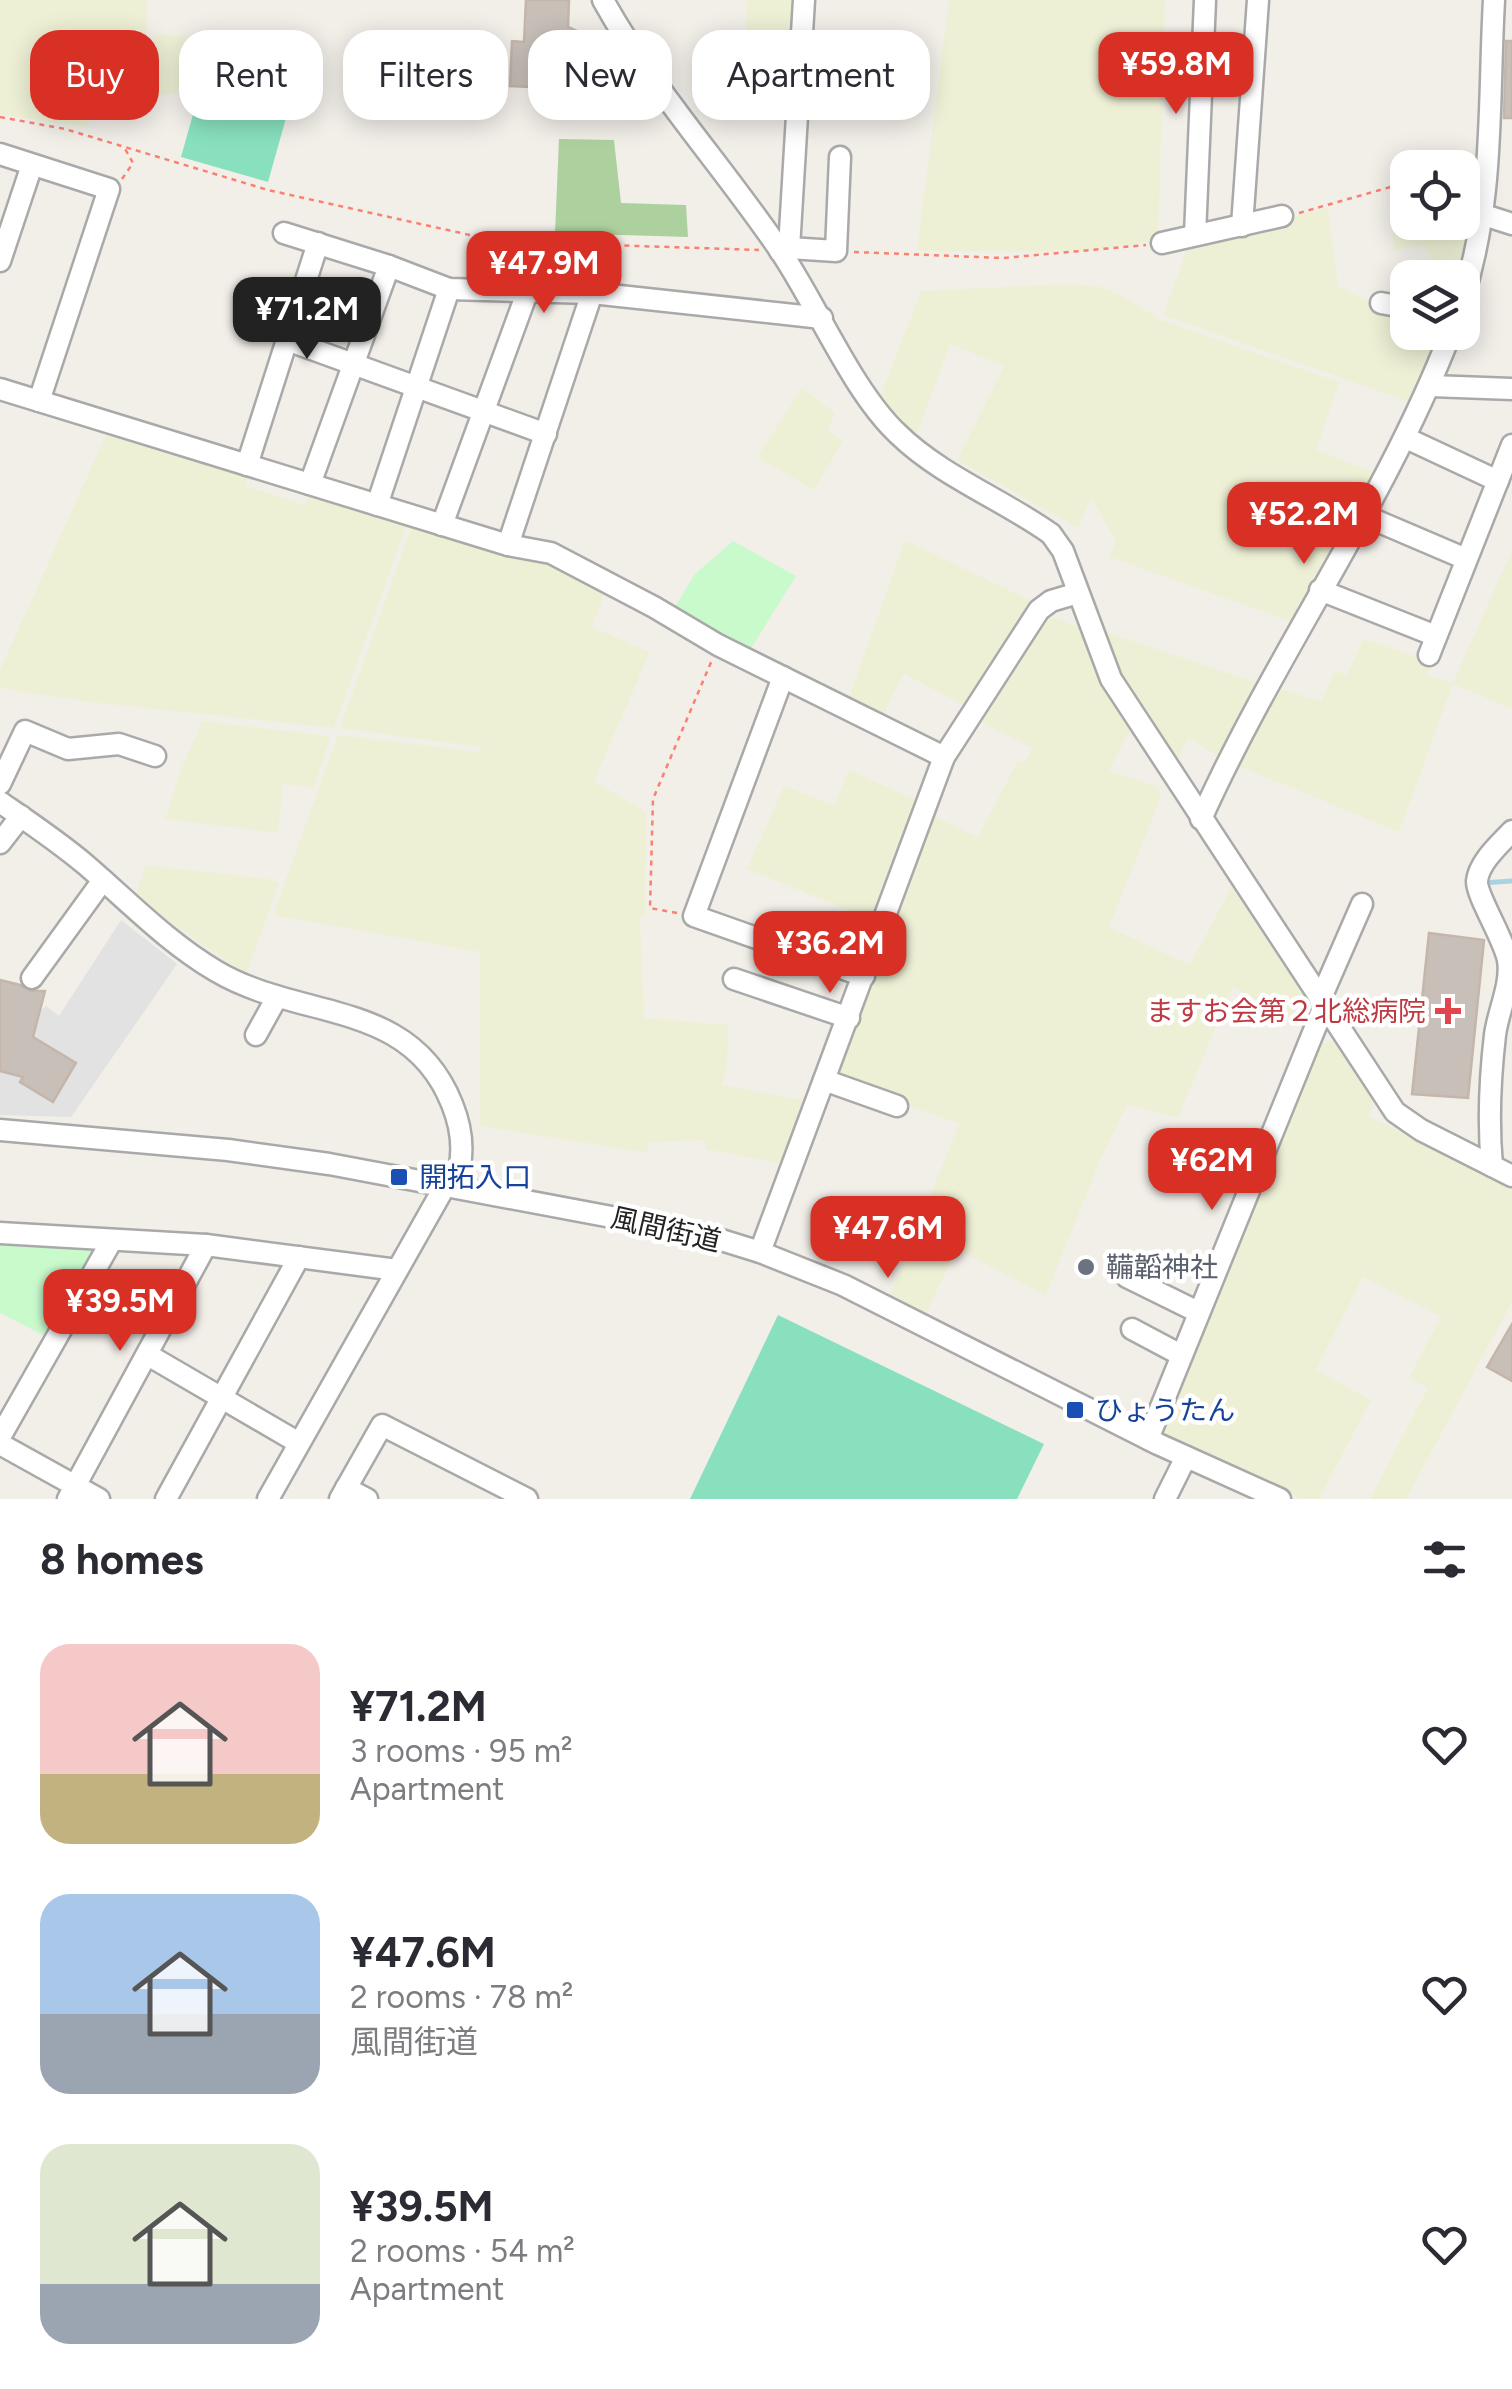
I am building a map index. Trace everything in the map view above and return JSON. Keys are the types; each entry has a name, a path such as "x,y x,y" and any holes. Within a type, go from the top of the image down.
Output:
{"street":[{"path":"604,0 640,60 785,249 876,408 898,434 929,458 1051,534 1063,551 1111,679 1394,1112 1512,1176"},
{"path":"785,249 804,0"},
{"path":"1196,236 1205,0"},
{"path":"1242,226 1258,0"},
{"path":"1476,260 1491,152 1494,0"},
{"path":"1203,62 1252,62"},
{"path":"1491,152 1512,141"},
{"path":"0,154 110,189 39,401"},
{"path":"785,249 836,251 840,156"},
{"path":"0,261 32,165"},
{"path":"1484,214 1512,224"},
{"path":"1162,243 1282,216"},
{"path":"284,232 448,289 592,292 822,318"},
{"path":"247,465 318,243"},
{"path":"310,484 389,266"},
{"path":"376,505 448,289"},
{"path":"442,526 528,290"},
{"path":"508,546 592,292"},
{"path":"1381,303 1390,305"},
{"path":"287,340 546,434"},
{"path":"1201,819 1230,755 1406,438 1445,350"},
{"path":"1431,386 1512,390"},
{"path":"0,389 508,546 551,553 654,606 718,645 944,757"},
{"path":"1406,438 1498,481"},
{"path":"1320,590 1433,646 1512,445"},
{"path":"1363,515 1466,559"},
{"path":"760,1252 944,757 1039,610 1051,601 1078,593"},
{"path":"782,677 694,916 864,976"},
{"path":"0,784 25,731 68,749 120,744 154,756"},
{"path":"0,802 103,880 166,938 218,972 256,992 363,1019 404,1040 430,1063 456,1113 462,1146 461,1170 440,1194 268,1499"},
{"path":"0,843 21,816"},
{"path":"1492,1166 1490,1104 1495,1034 1508,960 1477,880 1483,866 1512,831"},
{"path":"32,978 103,880"},
{"path":"1148,1439 1362,904"},
{"path":"734,979 848,1018"},
{"path":"256,1035 277,997"},
{"path":"824,1080 897,1106"},
{"name":"風間街道","path":"0,1130 80,1134 228,1150 448,1184 654,1223 760,1252 843,1286 1148,1439 1280,1499"},
{"path":"0,1233 206,1245 397,1270"},
{"path":"99,1499 72,1492 0,1440 112,1240"},
{"path":"72,1492 206,1245"},
{"path":"166,1499 299,1256"},
{"path":"1127,1277 1198,1312"},
{"path":"1132,1329 1182,1355"},
{"path":"148,1355 300,1443"},
{"path":"368,1499 343,1494 382,1424 527,1499"},
{"path":"1165,1499 1186,1457"}],"path":[{"path":"0,116 65,128 268,190 498,240 785,249"},
{"path":"110,189 128,174 132,162 124,147"},
{"path":"1480,156 1491,152"},
{"path":"1282,216 1390,187"},
{"path":"836,251 1004,258 1162,243"},
{"path":"694,916 650,908 653,799 718,645"}],"green space":[{"path":"0,0 147,0 146,30 30,30 30,119 0,114"},
{"path":"748,0 799,0 798,30 746,30"},
{"path":"949,0 1165,0 1158,241 1078,252 917,251"},
{"path":"159,34 179,36 179,92 159,95"},
{"path":"39,120 89,120 84,127"},
{"path":"191,120 286,120 268,182 181,157"},
{"path":"559,139 614,140 621,203 686,205 688,237 555,233"},
{"path":"1328,208 1338,286 1390,308 1390,350 1436,350 1412,403 1163,315 1190,241"},
{"path":"1394,240 1470,240 1467,260 1431,260 1425,245 1394,250"},
{"path":"1097,286 1123,296 1161,320 1339,382 1316,450 1378,474 1295,623 1109,557 1116,541 1091,498 1078,528 957,460 1004,366 950,344 917,434 899,419 881,395 921,291"},
{"path":"802,388 835,413 828,431 843,441 814,490 757,457"},
{"path":"109,428 251,469 245,486 305,505 311,492 408,521 334,728 89,702 0,688 0,670"},
{"path":"413,522 544,551 608,585 592,627 650,652 594,781 646,812 645,915 640,917 644,1018 728,1025 727,1066 722,1085 808,1101 784,1164 705,1149 705,1140 648,1142 648,1153 480,1126 480,952 273,915 338,735 481,752 480,747 340,728"},
{"path":"905,540 1038,604 969,708 904,674 879,723 846,706"},
{"path":"733,541 796,576 747,655 671,613 695,574"},
{"path":"1512,550 1512,709 1453,684 1399,832 1236,765 1276,688 1321,701 1335,671 1347,675 1363,639 1431,661 1427,676 1453,683"},
{"path":"1043,613 1081,628 1097,669 1131,727 1109,771 1156,786 1161,797 1109,927 1190,965 1232,886 1309,1005 1303,1024 1232,987 1178,1118 1127,1104 1046,1295 956,1249 925,1317 889,1298 959,1124 834,1078 929,814 978,837 1018,760 1024,763 1033,748 975,719"},
{"path":"1103,631 1263,685 1224,759 1188,738 1177,761 1122,677"},
{"path":"202,721 328,736 314,788 283,784 278,833 165,819"},
{"path":"849,770 923,803 880,923 747,869 784,786 834,805"},
{"path":"146,865 279,883 246,974 134,898"},
{"path":"1337,1041 1376,1099 1368,1116 1512,1185 1512,1302 1406,1499 1370,1499 1428,1388 1409,1378 1441,1316 1363,1277 1316,1370 1371,1400 1319,1499 1302,1499 1165,1436 1163,1430 1319,1043"},
{"path":"0,1243 95,1245 99,1249 49,1338 0,1313"},
{"path":"778,1315 1044,1444 1017,1499 690,1499"}],"shaded area":[{"path":"121,920 177,964 71,1117 0,1115 0,1071 11,1074 39,1012 46,1006 59,1016","holes":["43,1044 76,1063 53,1101"]}],"building":[{"path":"526,0 569,0 568,27 575,30 528,30 528,87 510,86 512,41 524,42"},
{"path":"1506,41 1512,41 1512,118 1504,118"},
{"path":"1429,933 1484,940 1468,1098 1412,1094"},
{"path":"0,980 30,991 45,991 33,1037 76,1063 53,1102 20,1082 23,1077 0,1071"},
{"path":"1512,1324 1512,1381 1487,1367"}],"waterway":[{"path":"1482,883 1512,881"}],"place":[{"name":"ますお会第２北総病院","path":"1448,1011"},
{"name":"開拓入口","path":"399,1177"},
{"name":"鞴韜神社","path":"1086,1267"},
{"name":"ひょうたん","path":"1075,1410"}]}
